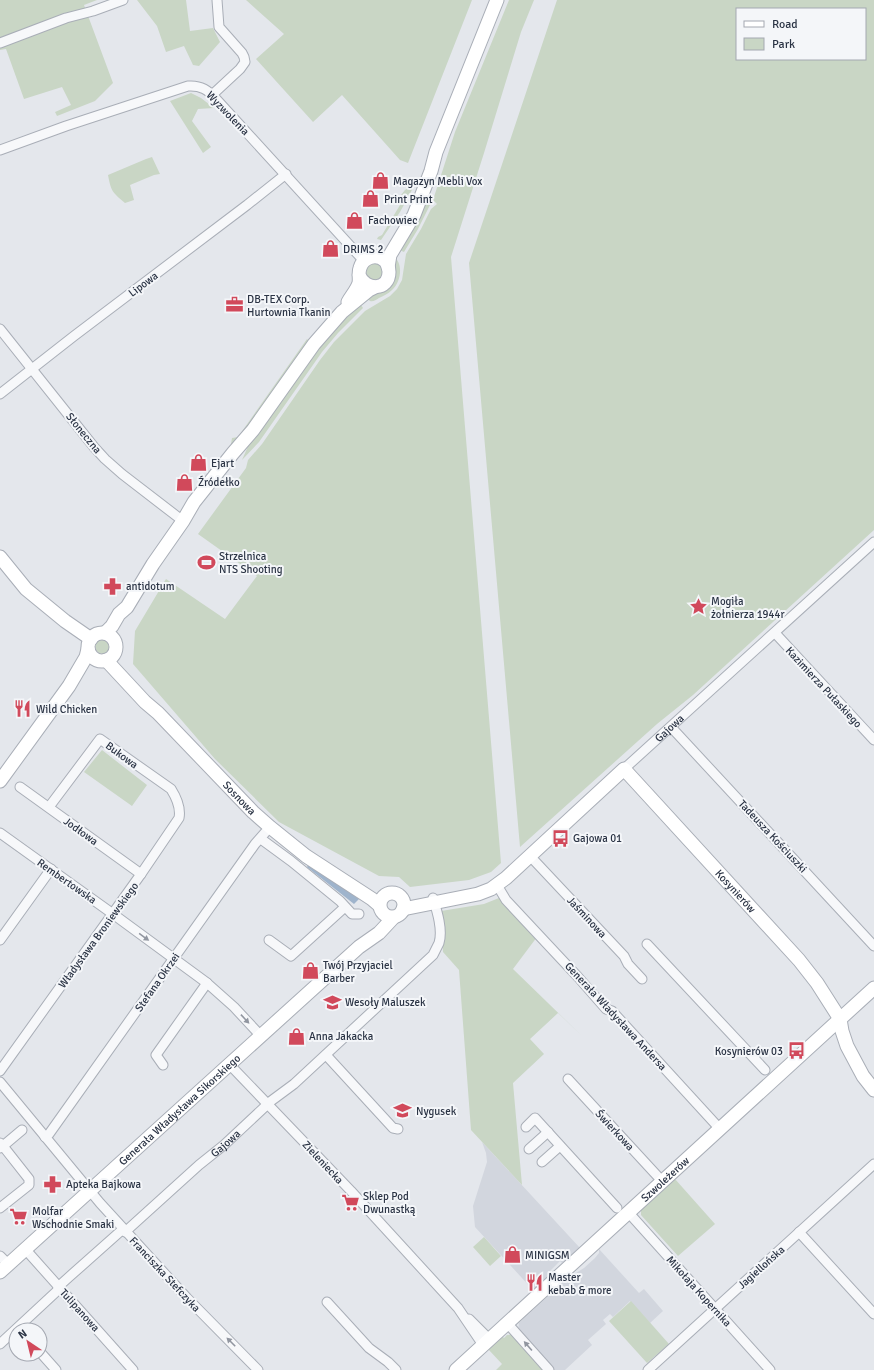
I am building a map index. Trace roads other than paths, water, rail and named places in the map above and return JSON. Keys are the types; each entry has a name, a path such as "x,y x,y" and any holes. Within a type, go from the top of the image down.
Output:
{"street":[{"path":"0,43 66,18 93,11 123,0"},
{"path":"212,94 240,69 245,62 242,53 219,27 217,0"},
{"path":"342,312 369,290 382,285 387,280 389,274 388,267 390,255 411,222 417,209 420,197 431,171 436,152 498,0"},
{"name":"Wyzwolenia","path":"0,150 66,126 188,86 196,85 212,94 286,174 370,259"},
{"name":"Lipowa","path":"0,394 286,174"},
{"path":"105,633 112,626 119,614 127,607 153,564 183,521 199,506 238,458 253,430 314,344 342,312 358,285 359,269 370,259 383,251 420,197"},
{"path":"370,259 384,261 388,267"},
{"path":"359,275 366,285 375,287"},
{"name":"Słoneczna","path":"0,329 105,459 183,521"},
{"name":"Gajowa","path":"403,904 456,898 484,892 497,885 874,542"},
{"path":"0,557 26,589 90,644 92,656 109,654"},
{"path":"69,686 109,654 125,616 127,607"},
{"path":"1,777 69,686 86,657 90,644 98,633 105,633 111,636 109,654"},
{"name":"Kazimierza Pułaskiego","path":"775,633 874,740"},
{"name":"Sosnowa","path":"109,654 145,702 158,713 253,812 306,856 376,902 384,912"},
{"name":"Tadeusza Kościuszki","path":"671,727 874,946"},
{"name":"Bukowa","path":"49,807 100,739 171,789 174,794"},
{"name":"Kosynierów","path":"624,769 799,960 840,1019"},
{"name":"Jodłowa","path":"20,787 141,874"},
{"name":"Władysława Broniewskiego","path":"0,1071 113,914 179,818 180,814 174,794"},
{"name":"Stefana Okrzei","path":"45,1137 49,1134 255,844 270,827"},
{"name":"Rembertowska","path":"0,834 51,869 207,983 234,1007 261,1036"},
{"path":"260,839 291,861 352,914 358,914"},
{"name":"Jaśminowa","path":"530,856 624,956 628,964 642,979"},
{"path":"0,940 51,869"},
{"name":"Sosnowa","path":"331,872 377,893 387,894"},
{"name":"Generała Władysława Andersa","path":"497,885 506,900 578,977 606,1010 612,1011 720,1129"},
{"path":"395,893 403,904 400,914 384,912 380,900 387,894 395,893"},
{"name":"Gajowa","path":"25,1322 57,1291 59,1286 224,1145 268,1104 294,1084 433,955 440,936 434,901"},
{"path":"269,940 291,956 345,907"},
{"name":"Generała Władysława Sikorskiego","path":"1,1263 26,1250 359,947 379,932 384,912"},
{"path":"647,944 765,1070"},
{"path":"163,1065 156,1055 207,983"},
{"name":"Szwoleżerów","path":"456,1370 507,1323 622,1210 662,1181 874,988"},
{"path":"840,1019 847,1046 863,1076 874,1090"},
{"path":"818,1039 833,1039 840,1041 847,1046"},
{"path":"326,1055 394,1128 398,1129"},
{"name":"Zieleniecka","path":"230,1065 351,1191 463,1314 486,1342"},
{"name":"Świerkowa","path":"568,1079 662,1181"},
{"name":"Franciszka Stefczyka","path":"0,1082 90,1192 124,1230 187,1298 258,1370"},
{"name":"Mikołaja Kopernika","path":"526,1127 535,1118 715,1309 770,1370"},
{"path":"0,1208 29,1185 29,1179 1,1146 22,1130"},
{"path":"529,1149 548,1132"},
{"path":"542,1162 560,1146"},
{"name":"Jagiellońska","path":"648,1370 874,1164"},
{"path":"799,1232 874,1314"},
{"name":"Tulipanowa","path":"26,1250 133,1370"},
{"path":"327,1302 369,1348 396,1370"},
{"path":"507,1323 549,1370"},
{"name":"Gajowa","path":"0,1344 8,1337"},
{"path":"48,1361 56,1370"}],"water":[{"path":"309,864 359,899 354,904 307,867"}],"place":[{"name":"Magazyn Mebli Vox","path":"380,181"},
{"name":"Print Print","path":"371,199"},
{"name":"Fachowiec","path":"355,220"},
{"name":"DRIMS 2","path":"330,249"},
{"name":"DB-TEX Corp. Hurtownia Tkanin","path":"234,305"},
{"name":"Ejart","path":"198,463"},
{"name":"Źródełko","path":"185,482"},
{"name":"Strzelnica NTS Shooting","path":"206,562"},
{"name":"antidotum","path":"113,586"},
{"name":"Mogiła żołnierza 1944r","path":"698,607"},
{"name":"Wild Chicken","path":"23,709"},
{"name":"Gajowa 01","path":"560,838"},
{"name":"Twój Przyjaciel Barber","path":"310,971"},
{"name":"Wesoły Maluszek","path":"332,1002"},
{"name":"Anna Jakacka","path":"296,1036"},
{"name":"Kosynierów 03","path":"796,1051"},
{"name":"Nygusek","path":"403,1111"},
{"name":"Apteka Bajkowa","path":"53,1184"},
{"name":"Sklep Pod Dwunastką","path":"350,1202"},
{"name":"Molfar Wschodnie Smaki","path":"19,1217"},
{"name":"MINIGSM","path":"512,1255"},
{"name":"Master kebab & more","path":"535,1283"}]}
